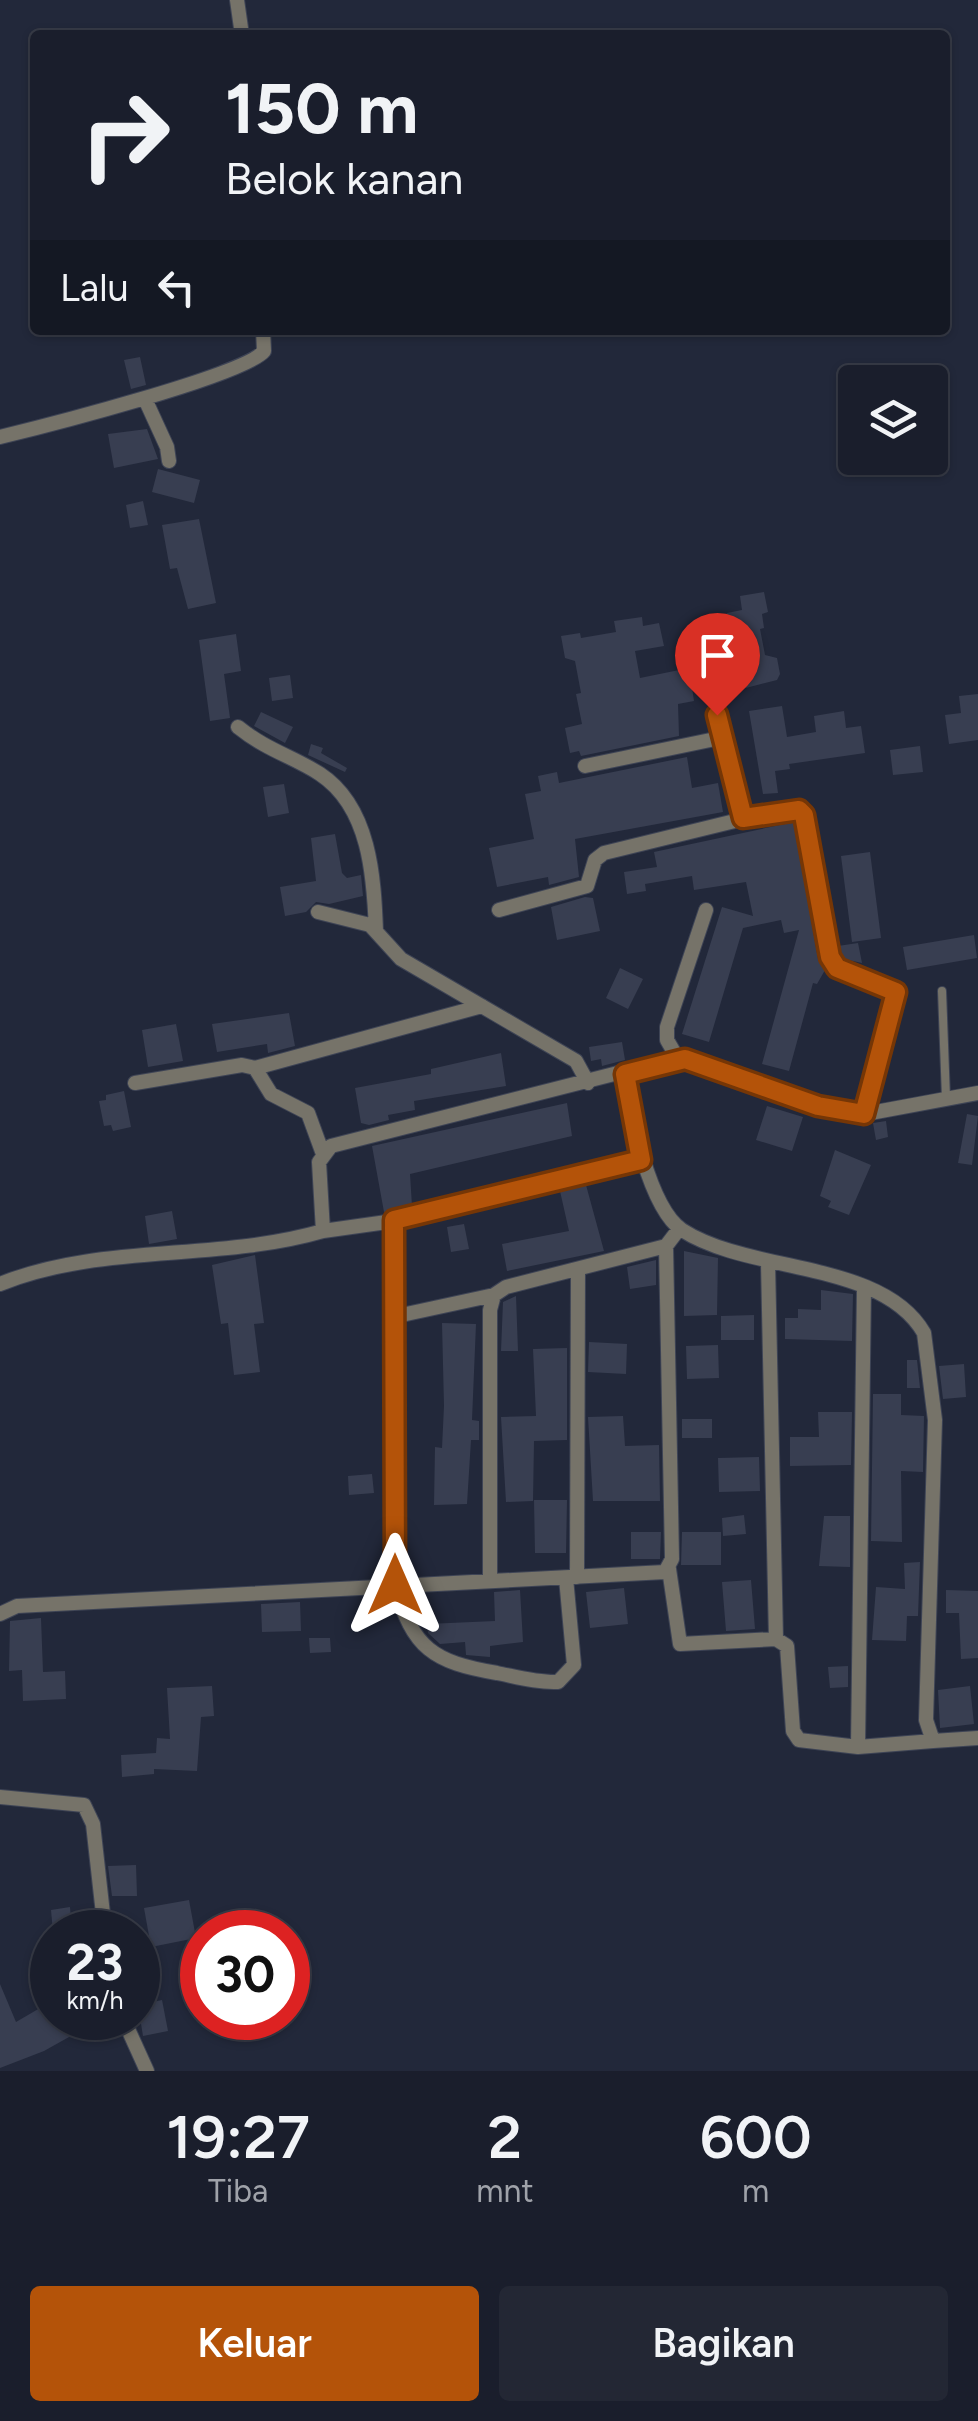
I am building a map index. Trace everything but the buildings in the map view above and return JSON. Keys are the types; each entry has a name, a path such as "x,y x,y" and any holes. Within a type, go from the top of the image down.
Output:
{"street":[{"path":"237,0 241,30"},
{"path":"0,437 160,394 257,360 264,351 264,335"},
{"path":"145,398 160,428 168,461"},
{"path":"717,715 743,818"},
{"path":"238,727 267,750 321,775 352,810 374,869 376,930"},
{"path":"585,766 720,738"},
{"path":"499,910 587,886 595,860 604,853 743,818 799,810 804,815 830,957 837,968 896,992 864,1114"},
{"path":"674,1060 667,1027 706,910"},
{"path":"318,912 361,921 376,930 401,958 576,1060 588,1083"},
{"path":"135,1083 242,1065 255,1068 482,1006"},
{"path":"323,1231 319,1162 331,1146 674,1060 818,1106 864,1114 978,1092"},
{"path":"255,1068 271,1094 308,1112 323,1154"},
{"path":"625,1074 641,1160 679,1229 768,1263 880,1291 917,1321 927,1348 935,1420 926,1720 933,1741"},
{"path":"0,1284 30,1272 110,1257 190,1255 283,1242 323,1231 394,1220 641,1160"},
{"path":"394,1220 395,1585 406,1622 432,1654 458,1666 550,1683 566,1678 574,1665 578,1270"},
{"path":"397,1316 494,1296 506,1287 666,1246 679,1229"},
{"path":"666,1246 669,1569 680,1644 776,1639 787,1646 794,1736 799,1740 858,1747 978,1738"},
{"path":"768,1263 776,1639"},
{"path":"858,1747 864,1286"},
{"path":"490,1579 490,1310 494,1296"},
{"path":"0,1614 17,1606 669,1569"},
{"path":"0,1797 84,1805 93,1824 103,1910"},
{"path":"133,2040 147,2071"}],"lane":[{"path":"942,992 946,1098"}],"route":[{"path":"395,1585 394,1220 641,1160 625,1074 669,1060 685,1059 818,1106 864,1114 896,992 837,968 830,957 804,815 799,810 743,818 717,715"}]}
